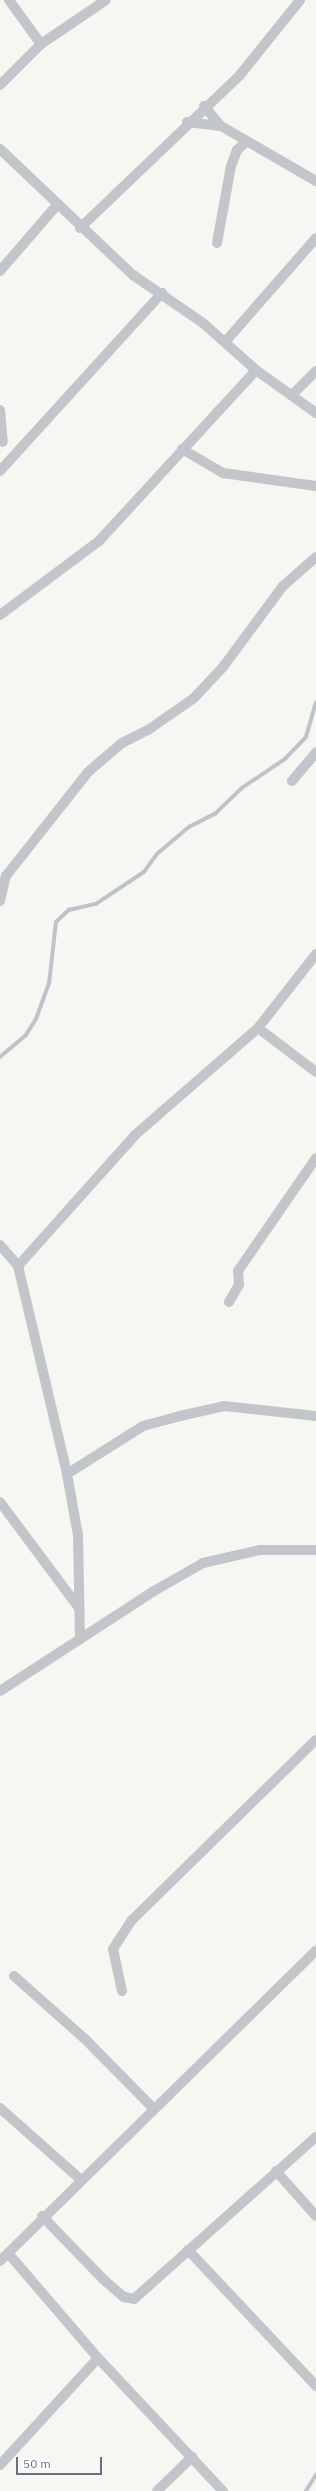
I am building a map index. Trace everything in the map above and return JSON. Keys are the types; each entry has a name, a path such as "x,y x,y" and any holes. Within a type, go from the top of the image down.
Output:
{"street":[{"path":"9,0 41,44"},
{"path":"0,86 41,44 106,0"},
{"path":"80,228 187,122 240,74 300,0"},
{"path":"204,106 221,126 316,181"},
{"path":"187,122 221,126"},
{"path":"217,243 231,166 237,150 247,141"},
{"path":"0,149 80,228 133,275 162,294 225,342 256,370 316,413"},
{"path":"0,271 57,205"},
{"path":"225,342 316,238"},
{"path":"0,471 162,294"},
{"path":"0,615 4,603 99,541 256,370"},
{"path":"292,395 316,371"},
{"path":"0,410 1,441 13,456"},
{"path":"182,449 223,473 316,486"},
{"path":"0,901 6,876 88,772 122,743 160,723 194,698 224,667 283,586 316,557"},
{"path":"292,781 316,752"},
{"path":"18,1266 135,1135 258,1028 316,954"},
{"path":"258,1028 316,1072"},
{"path":"229,1302 239,1285 238,1272 316,1158"},
{"path":"0,1245 18,1266 67,1474 78,1535 80,1638"},
{"path":"67,1474 143,1426 180,1416 224,1406 316,1416"},
{"path":"1,1506 79,1608"},
{"path":"0,1691 80,1638 203,1564 260,1550 316,1550"},
{"path":"122,1991 113,1949 132,1920 316,1740"},
{"path":"0,2261 42,2216 316,1950"},
{"path":"14,1976 86,2040 153,2108"},
{"path":"0,2108 80,2179"},
{"path":"42,2216 124,2297 134,2299 141,2295 188,2250 316,2137"},
{"path":"276,2171 316,2216"},
{"path":"188,2250 316,2386"},
{"path":"8,2253 98,2358 223,2491"},
{"path":"0,2465 98,2358"},
{"path":"157,2491 192,2457"}],"waterway":[{"path":"0,1057 26,1035 36,1019 49,984 56,922 69,910 96,904 144,872 157,854 189,827 216,813 242,788 285,759 306,737 316,703"},
{"path":"306,2491 316,2475"}]}
